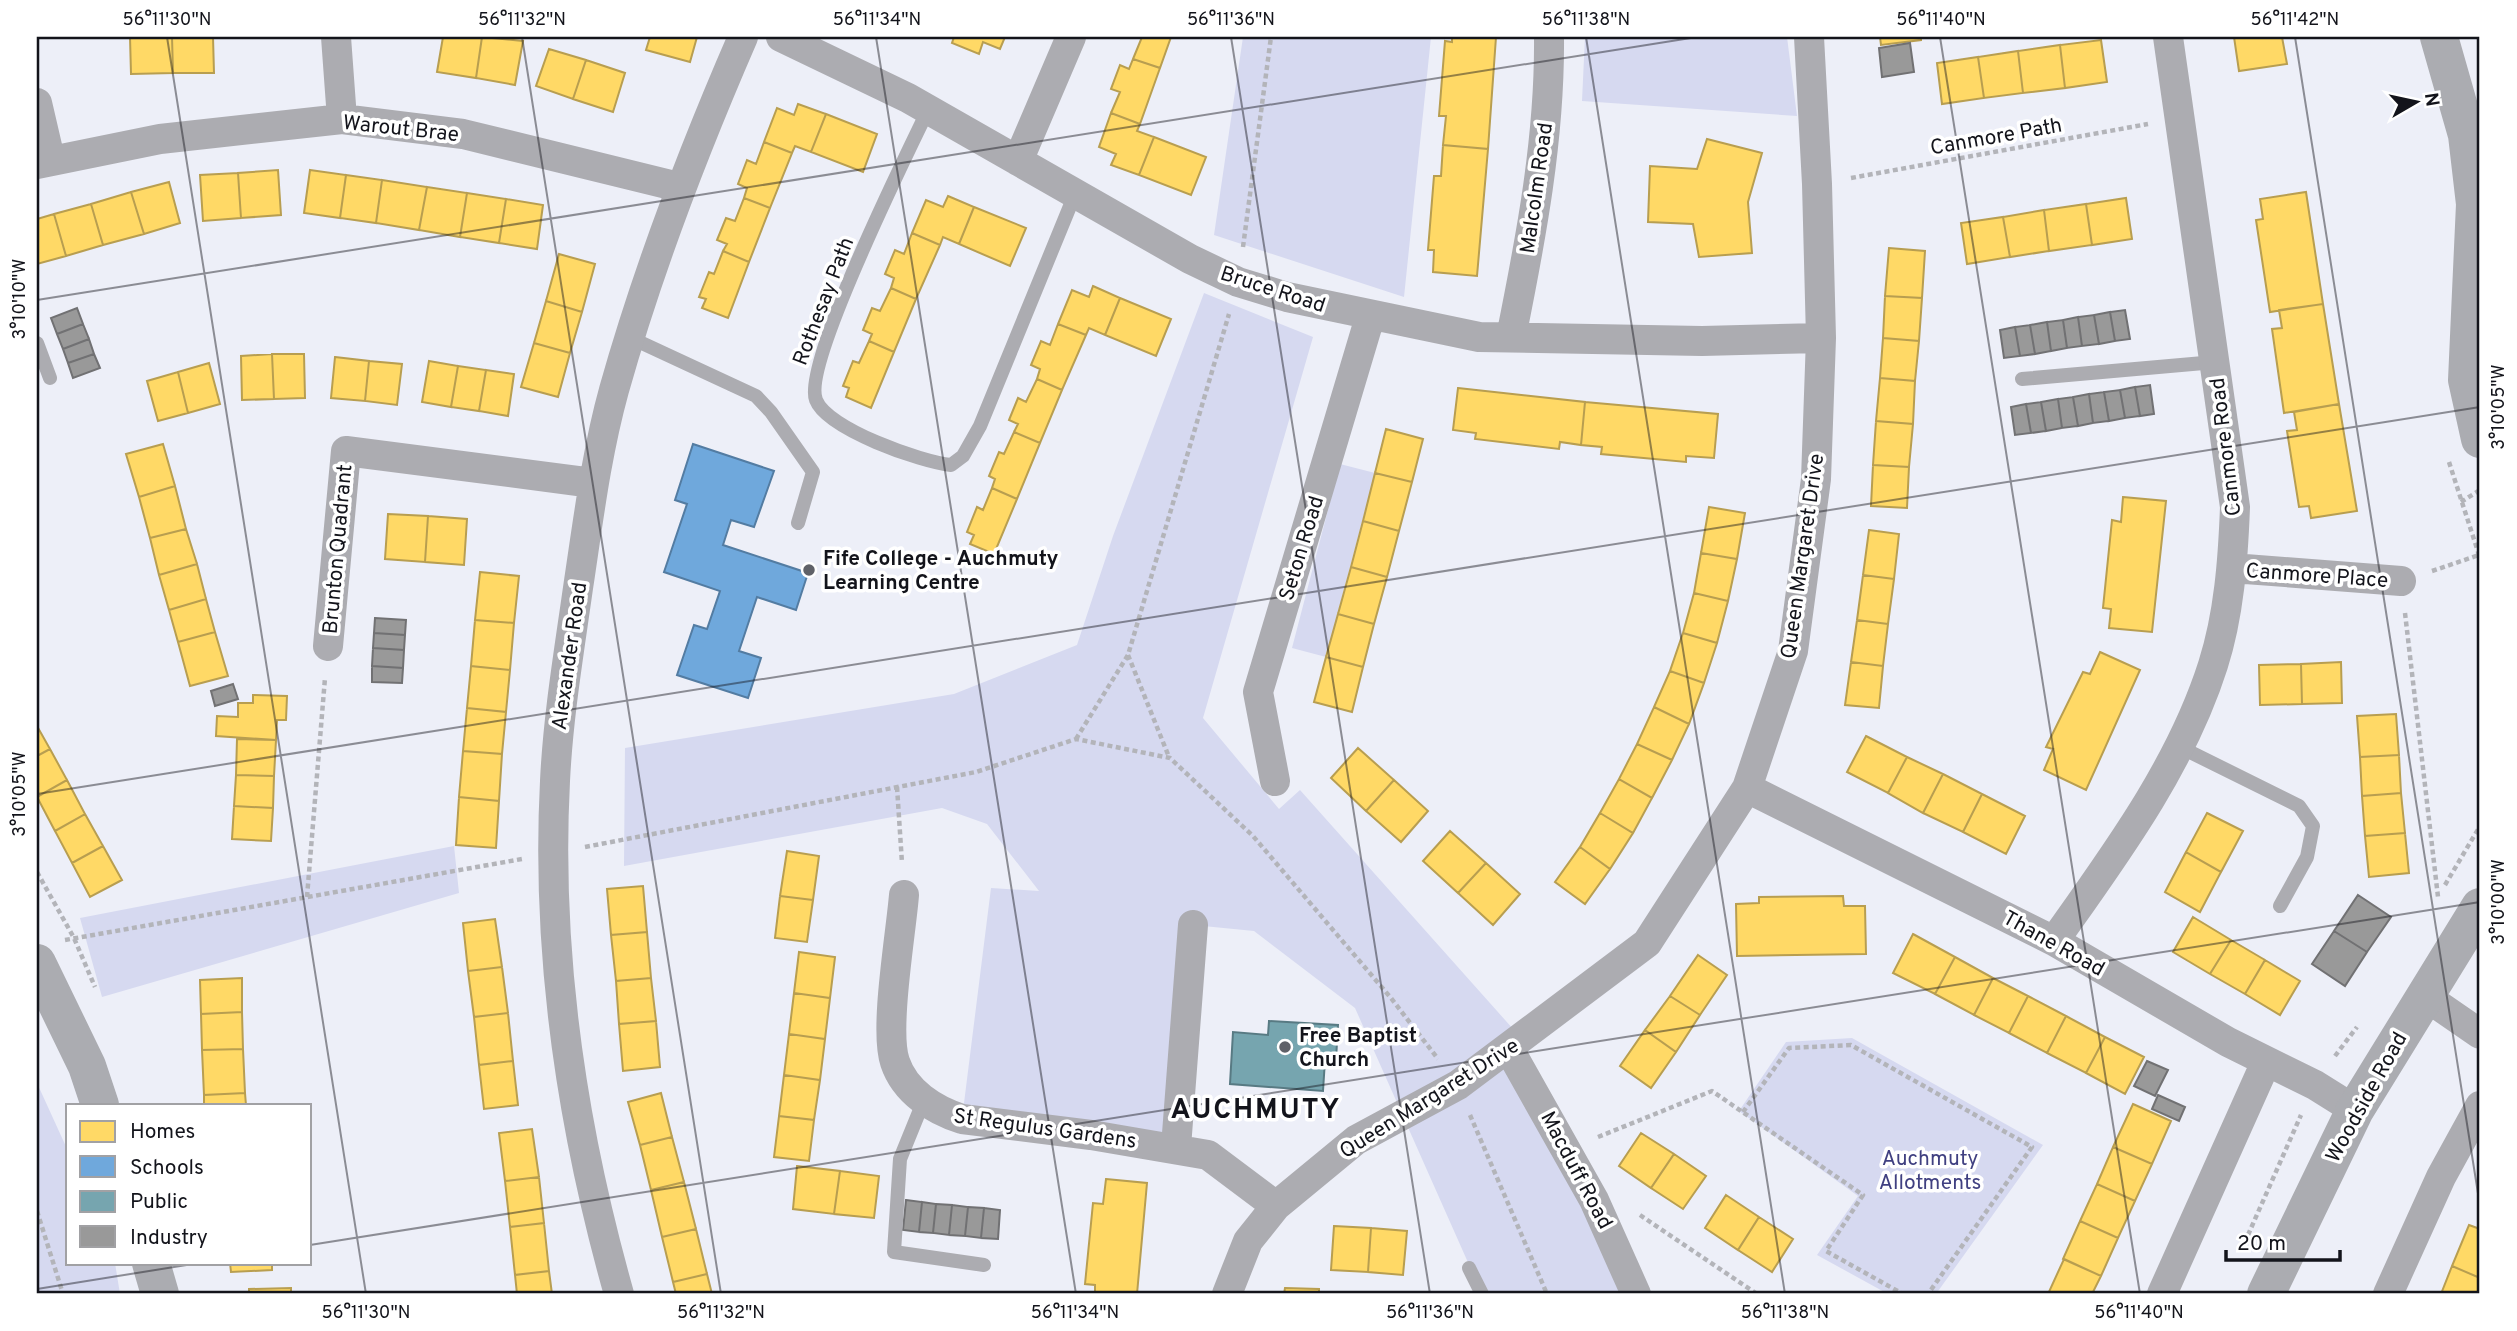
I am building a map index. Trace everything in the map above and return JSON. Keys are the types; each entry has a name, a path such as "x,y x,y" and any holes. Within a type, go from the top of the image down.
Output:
{"street":[{"path":"336,37 342,119"},
{"name":"Alexander Road","path":"618,1294 601,1231 567,1051 556,953 552,853 562,704 593,483 614,391 679,187 743,37"},
{"name":"Bruce Road","path":"781,37 831,58 928,110 1190,259 1238,282 1287,297 1370,317 1479,337 1702,341 1821,338"},
{"path":"1018,161 1071,37"},
{"name":"Malcolm Road","path":"1511,337 1536,210 1549,76 1549,37"},
{"name":"Queen Margaret Drive","path":"1227,1294 1248,1241 1276,1206 1356,1140 1458,1085 1647,943 1747,788 1793,652 1816,479 1821,338 1817,184 1809,37"},
{"name":"Canmore Road","path":"2054,941 2118,851 2178,746 2214,663 2232,568 2235,507 2168,37"},
{"path":"2439,37 2474,133 2476,236 2467,332 2467,380 2480,439"},
{"path":"37,103 43,161"},
{"name":"Warout Brae","path":"43,161 160,139 342,119 464,134 679,187"},
{"name":"Seton Road","path":"1275,781 1258,692 1370,317"},
{"name":"Brunton Quadrant","path":"328,646 346,451 593,483"},
{"name":"Canmore Place","path":"2232,568 2401,581"},
{"name":"Thane Road","path":"1747,788 2054,941 2266,1062 2315,1085 2355,1110"},
{"name":"St Regulus Gardens","path":"904,895 891,1036 895,1062 908,1084 924,1100 942,1113 962,1119 1176,1147 1208,1154 1276,1206"},
{"name":"Woodside Road","path":"2266,1294 2355,1110 2480,907"},
{"path":"1176,1147 1193,925"},
{"path":"49,952 100,1104"},
{"path":"2425,996 2480,1034"},
{"name":"Macduff Road","path":"1509,1049 1568,1149 1615,1242 1636,1294"},
{"path":"2162,1294 2266,1062"},
{"path":"2388,1294 2441,1177 2480,1106"},
{"path":"150,1264 160,1294"}],"lane":[{"name":"Rothesay Path","path":"928,110 883,206 826,343 815,379 815,398 823,413 931,463 951,465 963,456 980,426 1075,194"},
{"path":"631,338 743,388 771,412 813,472 798,523"},
{"path":"37,343 50,378"},
{"path":"2022,379 2215,362"},
{"path":"2178,746 2299,806 2313,827 2307,856 2280,906"},
{"path":"924,1100 900,1159 894,1252 984,1265"},
{"path":"1469,1268 1482,1294"}],"path":[{"path":"1076,739 1128,655 1238,282 1271,37"},
{"name":"Canmore Path","path":"1817,184 2180,118"},
{"path":"2461,502 2480,490"},
{"path":"2480,556 2401,581 2438,897 2480,826"},
{"name":"Brunton Quadrant","path":"307,897 328,646"},
{"path":"1128,655 1170,758 1253,836 1391,998 1458,1085 1547,1294"},
{"path":"49,952 307,897 976,772 1076,739 1170,758"},
{"path":"897,787 904,895"},
{"path":"1743,1112 1789,1048 1851,1045 2032,1147 1928,1294"},
{"path":"2243,1248 2315,1085"},
{"path":"1568,1149 1713,1091 1863,1195 1826,1251 1903,1294"},
{"path":"37,1211 63,1294"},
{"path":"1636,1213 1757,1294"}],"green space":[{"path":"1243,37 1431,37 1404,297 1214,235"},
{"path":"1585,37 1787,37 1797,116 1582,101"},
{"path":"1204,293 1313,337 1203,718 1279,809 1300,790 1522,1039 1510,1049 1634,1294 1482,1294 1355,1008 1254,931 1193,925 1176,1147 962,1119 991,888 1039,891 987,824 942,808 624,866 625,748 954,694 1077,645 1113,536"},
{"path":"1340,464 1375,473 1326,657 1292,648"},
{"path":"454,846 459,893 102,997 80,918"},
{"name":"Auchmuty Allotments","path":"1852,1038 2043,1145 1936,1294 1888,1294 1817,1255 1858,1196 1739,1111 1786,1042"},
{"path":"37,1083 66,1147 66,1264 115,1264 120,1294 37,1294"}],"building: Homes":[{"path":"130,37 172,37 173,73 131,74"},
{"path":"172,37 213,37 214,73 173,73"},
{"path":"443,37 482,37 476,78 437,72"},
{"path":"482,37 523,41 515,85 476,78"},
{"path":"650,37 697,37 690,62 646,50"},
{"path":"954,37 1005,37 1000,49 983,42 979,54 952,43"},
{"path":"1142,37 1171,37 1160,68 1133,59"},
{"path":"1452,37 1496,37 1488,149 1443,145 1446,116 1439,116 1445,41 1452,42"},
{"path":"1880,37 1921,37 1921,40 1881,45"},
{"path":"2234,37 2282,37 2287,64 2239,71"},
{"path":"2101,40 2107,82 2065,88 2060,45"},
{"path":"2060,45 2065,88 2023,93 2018,51"},
{"path":"549,49 586,60 573,99 536,86"},
{"path":"2018,51 2023,93 1984,98 1978,57"},
{"path":"1978,57 1984,98 1942,104 1937,63"},
{"path":"1133,59 1160,68 1140,124 1111,113 1120,92 1111,89 1120,65 1129,69"},
{"path":"586,60 625,73 613,112 573,99"},
{"path":"798,104 826,114 811,152 795,146 792,153 764,142 777,108 794,115"},
{"path":"1111,113 1140,124 1137,131 1154,137 1139,175 1111,165 1116,154 1099,147"},
{"path":"826,114 877,134 863,172 811,152"},
{"path":"1154,137 1206,157 1191,195 1139,175"},
{"path":"1707,139 1762,153 1748,202 1752,253 1699,257 1693,224 1648,222 1650,166 1697,169"},
{"path":"764,142 792,153 770,208 744,198 747,188 738,184 747,160 756,164"},
{"path":"1443,145 1488,149 1477,276 1433,272 1434,250 1428,250 1434,176 1441,176"},
{"path":"278,170 281,215 241,218 238,173"},
{"path":"310,170 346,175 340,218 304,213"},
{"path":"238,173 241,218 203,221 200,175"},
{"path":"346,175 382,180 376,223 340,218"},
{"path":"382,180 427,187 419,230 376,223"},
{"path":"169,182 180,223 144,234 131,192"},
{"path":"427,187 467,193 460,237 419,230"},
{"path":"131,192 144,234 103,245 91,204"},
{"path":"2306,192 2323,304 2270,312 2256,220 2263,219 2260,199"},
{"path":"467,193 506,199 499,243 460,237"},
{"path":"948,196 974,207 959,244 943,237 940,245 912,233 926,200 943,207"},
{"path":"744,198 770,208 749,262 723,251 727,244 717,240 726,218 735,221"},
{"path":"2126,198 2132,239 2092,245 2086,204"},
{"path":"506,199 543,205 537,249 499,243"},
{"path":"91,204 103,245 66,256 54,214"},
{"path":"2086,204 2092,245 2049,251 2044,210"},
{"path":"974,207 1026,228 1010,266 959,244"},
{"path":"2044,210 2049,251 2010,257 2003,217"},
{"path":"54,214 66,256 37,264 37,219"},
{"path":"2003,217 2010,257 1967,264 1961,223"},
{"path":"912,233 940,245 916,299 891,288 894,278 885,274 895,250 904,254"},
{"path":"1889,248 1925,251 1922,298 1885,296"},
{"path":"723,251 749,262 728,318 702,308 706,299 699,297 709,272 714,274"},
{"path":"559,254 595,264 582,312 546,301"},
{"path":"1093,286 1120,298 1105,335 1089,328 1086,335 1058,324 1072,290 1089,297"},
{"path":"891,288 916,299 894,352 869,341 872,334 863,330 872,308 880,311"},
{"path":"1885,296 1922,298 1919,341 1883,338"},
{"path":"1120,298 1171,319 1156,356 1105,335"},
{"path":"546,301 582,312 570,353 534,343"},
{"path":"2323,304 2339,404 2284,413 2272,329 2282,328 2279,310"},
{"path":"1058,324 1086,335 1062,390 1037,379 1040,369 1031,365 1041,341 1050,345"},
{"path":"1883,338 1919,341 1915,381 1880,378"},
{"path":"869,341 894,352 871,408 846,397 849,388 843,386 853,361 859,363"},
{"path":"534,343 570,353 558,397 521,387"},
{"path":"272,354 274,399 242,400 241,356"},
{"path":"272,354 304,354 305,398 274,399"},
{"path":"335,357 369,361 365,401 331,398"},
{"path":"369,361 402,364 397,405 365,401"},
{"path":"429,361 458,366 451,407 422,402"},
{"path":"209,363 220,404 188,413 178,372"},
{"path":"458,366 486,370 479,411 451,407"},
{"path":"486,370 514,374 508,416 479,411"},
{"path":"178,372 188,413 158,421 147,381"},
{"path":"1880,378 1915,381 1913,424 1876,421"},
{"path":"1037,379 1062,390 1040,443 1014,432 1018,424 1009,420 1018,398 1026,402"},
{"path":"1458,388 1585,402 1581,445 1560,442 1559,449 1475,439 1476,433 1453,430"},
{"path":"1585,402 1718,414 1714,458 1686,456 1686,462 1601,454 1602,447 1581,445"},
{"path":"2339,404 2357,511 2311,518 2309,506 2299,507 2287,431 2297,430 2294,412"},
{"path":"1876,421 1913,424 1909,467 1873,465"},
{"path":"1386,429 1423,439 1412,482 1375,473"},
{"path":"1014,432 1040,443 1017,499 992,488 995,479 989,476 999,452 1004,454"},
{"path":"163,444 175,486 139,497 126,454"},
{"path":"1873,465 1909,467 1907,508 1871,506"},
{"path":"1375,473 1412,482 1399,531 1363,521"},
{"path":"175,486 186,529 150,538 139,497"},
{"path":"992,488 1017,499 994,554 970,544 974,535 967,532 977,507 983,510"},
{"path":"2123,497 2166,501 2152,632 2109,628 2111,609 2103,608 2112,520 2121,522"},
{"path":"1709,507 1745,513 1737,559 1701,553"},
{"path":"388,514 428,516 425,562 385,559"},
{"path":"428,516 467,519 464,565 425,562"},
{"path":"1363,521 1399,531 1387,577 1351,567"},
{"path":"186,529 197,564 159,575 150,538"},
{"path":"1869,530 1899,534 1894,579 1863,575"},
{"path":"1701,553 1737,559 1728,601 1694,593"},
{"path":"197,564 206,599 169,610 159,575"},
{"path":"1351,567 1387,577 1374,624 1338,614"},
{"path":"480,572 519,576 514,623 475,620"},
{"path":"1863,575 1894,579 1888,624 1857,620"},
{"path":"1694,593 1728,601 1717,643 1683,633"},
{"path":"206,599 215,632 178,642 169,610"},
{"path":"1338,614 1374,624 1363,667 1326,657"},
{"path":"475,620 514,623 510,670 471,666"},
{"path":"1857,620 1888,624 1883,666 1851,662"},
{"path":"215,632 228,676 190,686 178,642"},
{"path":"1683,633 1717,643 1704,683 1670,671"},
{"path":"2100,652 2140,670 2086,790 2044,770 2053,749 2046,747 2083,672 2090,674"},
{"path":"1326,657 1363,667 1352,712 1314,702"},
{"path":"1851,662 1883,666 1879,708 1845,705"},
{"path":"2341,662 2342,703 2302,704 2301,664"},
{"path":"2301,664 2302,704 2260,705 2259,665"},
{"path":"471,666 510,670 506,712 467,708"},
{"path":"1670,671 1704,683 1689,724 1654,707"},
{"path":"253,695 287,696 286,720 277,720 276,740 216,736 217,716 238,717 238,703 253,703"},
{"path":"1654,707 1689,724 1672,760 1637,744"},
{"path":"467,708 506,712 502,754 463,751"},
{"path":"2396,714 2399,755 2360,757 2357,716"},
{"path":"37,726 50,749 37,756"},
{"path":"1866,736 1907,757 1888,793 1847,772"},
{"path":"237,739 276,740 274,776 236,775"},
{"path":"1637,744 1672,760 1652,798 1619,779"},
{"path":"1358,748 1394,780 1366,811 1331,778"},
{"path":"50,749 67,780 37,797 37,756"},
{"path":"463,751 502,754 499,801 459,797"},
{"path":"2399,755 2401,793 2362,796 2360,757"},
{"path":"1907,757 1943,774 1923,813 1888,793"},
{"path":"1943,774 1982,794 1963,832 1923,813"},
{"path":"236,775 274,776 273,808 234,806"},
{"path":"1619,779 1652,798 1633,833 1600,813"},
{"path":"67,780 85,814 55,831 37,797"},
{"path":"1394,780 1428,811 1401,842 1366,811"},
{"path":"2401,793 2405,833 2365,836 2362,796"},
{"path":"1982,794 2025,816 2006,854 1963,832"},
{"path":"459,797 499,801 496,848 456,845"},
{"path":"234,806 273,808 271,841 232,839"},
{"path":"1600,813 1633,833 1610,869 1580,847"},
{"path":"2207,813 2243,831 2221,872 2186,852"},
{"path":"85,814 103,846 72,863 55,831"},
{"path":"1450,831 1486,863 1458,893 1423,861"},
{"path":"2405,833 2409,873 2369,877 2365,836"},
{"path":"103,846 122,880 90,897 72,863"},
{"path":"1580,847 1610,869 1585,904 1555,882"},
{"path":"787,851 819,856 813,900 780,896"},
{"path":"2186,852 2221,872 2200,912 2165,892"},
{"path":"1486,863 1520,894 1493,925 1458,893"},
{"path":"643,886 647,932 611,935 607,889"},
{"path":"780,896 813,900 807,942 775,938"},
{"path":"1843,896 1844,906 1865,906 1866,954 1737,956 1736,904 1759,903 1759,897"},
{"path":"2193,917 2231,940 2210,974 2173,952"},
{"path":"495,919 502,967 468,971 463,923"},
{"path":"647,932 651,978 616,981 611,935"},
{"path":"1913,934 1955,957 1935,994 1893,973"},
{"path":"2231,940 2265,960 2245,994 2210,974"},
{"path":"799,952 835,957 830,998 794,993"},
{"path":"1698,955 1727,975 1700,1015 1670,996"},
{"path":"1955,957 1993,978 1974,1015 1935,994"},
{"path":"2265,960 2300,981 2280,1015 2245,994"},
{"path":"502,967 508,1013 474,1017 468,971"},
{"path":"242,978 242,1012 201,1014 200,980"},
{"path":"651,978 656,1021 619,1024 616,981"},
{"path":"1993,978 2028,996 2009,1033 1974,1015"},
{"path":"794,993 830,998 825,1039 789,1034"},
{"path":"1670,996 1700,1015 1676,1052 1645,1030"},
{"path":"2028,996 2066,1016 2047,1053 2009,1033"},
{"path":"242,1012 243,1049 202,1050 201,1014"},
{"path":"508,1013 513,1061 479,1065 474,1017"},
{"path":"2066,1016 2105,1037 2086,1073 2047,1053"},
{"path":"656,1021 660,1067 623,1071 619,1024"},
{"path":"1645,1030 1676,1052 1651,1088 1620,1066"},
{"path":"789,1034 825,1039 820,1080 784,1075"},
{"path":"2105,1037 2144,1057 2125,1094 2086,1073"},
{"path":"243,1049 245,1093 204,1095 202,1050"},
{"path":"513,1061 518,1105 484,1109 479,1065"},
{"path":"784,1075 820,1080 814,1120 779,1116"},
{"path":"245,1093 246,1104 204,1104 204,1095"},
{"path":"661,1093 672,1137 640,1145 628,1102"},
{"path":"2133,1104 2171,1121 2152,1164 2113,1147"},
{"path":"779,1116 814,1120 809,1161 774,1157"},
{"path":"532,1129 539,1177 505,1181 499,1133"},
{"path":"1641,1133 1674,1154 1651,1188 1619,1166"},
{"path":"672,1137 684,1182 651,1190 640,1145"},
{"path":"2113,1147 2152,1164 2135,1201 2097,1184"},
{"path":"1674,1154 1706,1176 1683,1209 1651,1188"},
{"path":"797,1166 840,1171 834,1214 793,1209"},
{"path":"840,1171 879,1176 874,1218 834,1214"},
{"path":"539,1177 544,1223 510,1227 505,1181"},
{"path":"1106,1179 1147,1183 1137,1294 1095,1294 1095,1285 1085,1284 1093,1203 1103,1204"},
{"path":"684,1182 696,1229 662,1237 651,1190"},
{"path":"2097,1184 2135,1201 2118,1238 2080,1221"},
{"path":"1726,1195 1759,1217 1738,1250 1705,1228"},
{"path":"1759,1217 1793,1239 1772,1272 1738,1250"},
{"path":"2080,1221 2118,1238 2101,1276 2063,1259"},
{"path":"544,1223 549,1271 515,1275 510,1227"},
{"path":"2469,1225 2480,1229 2480,1278 2452,1266"},
{"path":"1334,1226 1371,1228 1368,1272 1331,1270"},
{"path":"1371,1228 1407,1231 1403,1275 1368,1272"},
{"path":"696,1229 707,1274 673,1282 662,1237"},
{"path":"2064,1259 2101,1276 2092,1294 2048,1294"},
{"path":"230,1264 272,1264 272,1270 231,1272"},
{"path":"2452,1266 2480,1278 2480,1294 2441,1294"},
{"path":"549,1271 552,1294 517,1294 515,1275"},
{"path":"707,1274 712,1294 676,1294 673,1282"},
{"path":"291,1288 291,1294 249,1294 249,1289"},
{"path":"1285,1288 1319,1289 1319,1294 1284,1294"}],"building: Schools":[{"path":"693,444 774,471 754,527 731,520 723,545 808,573 796,610 757,597 739,651 761,658 748,698 677,675 694,625 707,629 720,591 664,572 687,504 675,500"}],"building: Public":[{"name":"Free Baptist Church","path":"1269,1021 1338,1025 1336,1060 1325,1060 1323,1091 1230,1084 1233,1032 1268,1035"}],"building: Industry":[{"path":"1910,43 1914,72 1882,77 1879,48"},
{"path":"77,308 83,324 57,334 51,318"},
{"path":"2125,310 2130,339 2115,341 2110,312"},
{"path":"2110,312 2115,341 2099,344 2094,315"},
{"path":"2094,315 2099,344 2082,346 2078,317"},
{"path":"2078,317 2082,346 2067,348 2063,320"},
{"path":"2063,320 2067,348 2051,351 2047,322"},
{"path":"2047,322 2051,351 2035,354 2030,325"},
{"path":"83,324 89,339 63,349 57,334"},
{"path":"2030,325 2035,354 2020,356 2015,327"},
{"path":"2015,327 2020,356 2004,358 2000,330"},
{"path":"89,339 94,354 68,363 63,349"},
{"path":"94,354 100,368 73,378 68,363"},
{"path":"2150,385 2154,414 2140,416 2135,387"},
{"path":"2135,387 2140,416 2125,418 2120,390"},
{"path":"2120,390 2125,418 2109,421 2104,392"},
{"path":"2104,392 2109,421 2093,423 2089,394"},
{"path":"2089,394 2093,423 2078,426 2073,397"},
{"path":"2073,397 2078,426 2062,428 2058,399"},
{"path":"2058,399 2062,428 2046,431 2041,402"},
{"path":"2041,402 2046,431 2031,433 2026,404"},
{"path":"2026,404 2031,433 2015,435 2011,407"},
{"path":"375,618 406,620 405,635 374,633"},
{"path":"374,633 405,635 404,650 373,648"},
{"path":"373,648 404,650 403,668 372,666"},
{"path":"372,666 403,668 402,683 372,682"},
{"path":"233,684 238,699 215,706 211,691"},
{"path":"2358,895 2391,917 2367,952 2334,931"},
{"path":"2334,931 2367,952 2345,986 2312,964"},
{"path":"2147,1061 2168,1070 2155,1096 2134,1086"},
{"path":"2158,1095 2185,1107 2179,1121 2152,1109"},
{"path":"906,1200 922,1202 919,1232 903,1230"},
{"path":"922,1202 936,1204 933,1233 919,1232"},
{"path":"936,1204 952,1205 949,1235 933,1233"},
{"path":"952,1205 968,1207 965,1236 949,1235"},
{"path":"968,1207 984,1208 981,1238 965,1236"},
{"path":"984,1208 1000,1210 998,1239 981,1238"}],"place":[{"name":"Fife College - Auchmuty Learning Centre","path":"809,570"},
{"name":"Free Baptist Church","path":"1285,1047"}],"district":[{"name":"AUCHMUTY","path":"1256,1108"}]}
